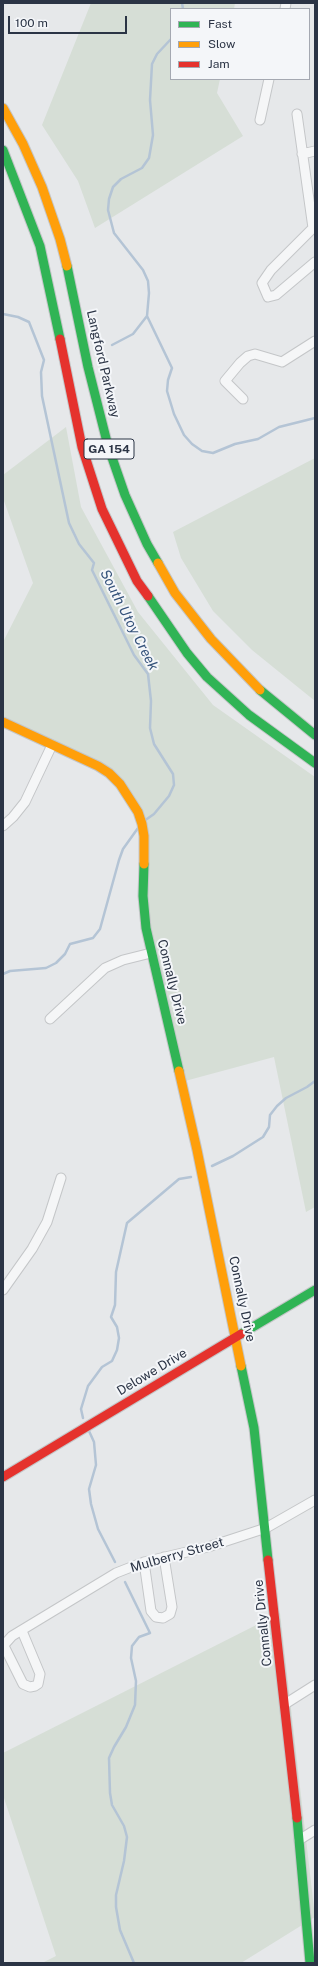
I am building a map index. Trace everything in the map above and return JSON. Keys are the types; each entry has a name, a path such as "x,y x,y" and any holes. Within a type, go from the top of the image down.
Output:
{"main road":[{"name":"Langford Parkway","path":"3,108 23,144 42,187 60,238 88,367 108,446 125,495 147,544 175,593 211,639 252,684 315,734"},
{"name":"GA 154","path":"3,150 29,214 40,246 46,268 82,447 102,509 121,550 137,581 187,653 207,677 249,715 315,763"},
{"name":"Connally Drive","path":"3,722 98,766 109,773 120,784 138,812 144,836 142,896 151,952 196,1142 237,1337 254,1428 285,1704 310,1963"},
{"name":"Delowe Drive","path":"3,1477 315,1290"}],"street":[{"path":"260,120 269,80"},
{"path":"297,114 313,228 271,270 262,283 268,296 276,295 315,262"},
{"path":"302,154 315,151"},
{"path":"243,399 225,381 228,375 244,359 255,354 282,362 315,341"},
{"path":"3,826 13,817 25,802 52,745"},
{"path":"50,1019 93,977 105,968 123,960 151,952"},
{"path":"3,1290 32,1249 48,1222 61,1178"},
{"name":"Mulberry Street","path":"3,1645 12,1636 116,1574 144,1562 208,1547 266,1528 315,1500"},
{"path":"144,1562 151,1611 156,1617 163,1618 170,1614 172,1607 164,1557"},
{"path":"3,1645 23,1684 30,1687 38,1684 40,1674 22,1631"},
{"path":"285,1704 315,1686"},
{"path":"299,1840 315,1830"}],"shaded area":[{"path":"91,3 235,3 234,8 170,8 170,80 220,80 217,93 243,136 95,228 78,181 42,125"},
{"path":"66,427 81,507 138,612 213,705 315,777 315,1207 306,1212 274,1057 185,1081 151,946 143,814 111,771 3,724 3,642 33,583 3,498 3,475"},
{"path":"315,458 315,701 252,650 213,611 181,558 173,532"},
{"path":"280,1613 315,1917 241,1963 42,1963 56,1956 3,1795 3,1753"}],"waterway":[{"name":"South Utoy Creek","path":"182,3 183,8"},
{"name":"South Utoy Creek","path":"112,345 133,334 147,316 149,293 148,281 143,270 114,233 108,210 109,199 113,187 121,179 142,168 149,158 153,135 150,100 152,64 157,54 170,40"},
{"path":"3,314 18,317 29,322 44,360"},
{"path":"147,316 172,368 168,380 167,391 174,414 184,435 192,444 202,451 213,453 235,444 258,439 279,427 315,418"},
{"name":"South Utoy Creek","path":"44,360 41,372 42,396 69,523 79,544 94,563 92,570 134,655 148,674 151,701 150,728 154,744 173,774 174,785 169,796 154,814 144,821"},
{"name":"South Utoy Creek","path":"3,974 10,971 46,968 56,963 65,954 70,944 93,938 100,929 123,849 138,828"},
{"path":"212,1166 233,1156 263,1137 269,1127 270,1115 277,1106 286,1098 315,1081"},
{"path":"83,1418 81,1409 88,1386 102,1367 112,1361 117,1350 119,1338 117,1327 111,1317 115,1305 116,1272 127,1223 179,1179 191,1177"},
{"path":"89,1431 94,1442 96,1465 89,1489 91,1504 98,1529 115,1562"},
{"path":"125,1582 150,1633 139,1637 132,1646 131,1658 136,1681 135,1705 126,1727 109,1758 110,1793 112,1805 124,1826 127,1837 124,1861 116,1895 116,1907 120,1930 134,1963"}],"traffic: fast":[{"path":"3,150 40,246 60,339"},
{"path":"67,266 88,367 108,446 125,495 147,544 158,563"},
{"path":"148,596 187,653 207,677 249,715 315,763"},
{"path":"260,690 315,735"},
{"path":"144,864 143,896 146,928 179,1071"},
{"path":"241,1334 315,1290"},
{"path":"241,1366 254,1428 268,1560"},
{"path":"297,1818 310,1963"}],"traffic: slow":[{"path":"3,108 23,144 42,187 60,239 67,266"},
{"path":"158,563 175,593 211,639 260,690"},
{"path":"3,722 98,766 109,773 120,784 138,812 142,824 144,836 144,864"},
{"path":"179,1071 197,1150 241,1366"}],"traffic: jam":[{"path":"60,339 82,447 102,509 137,581 148,596"},
{"path":"3,1477 241,1334"},
{"path":"268,1560 297,1818"}]}
